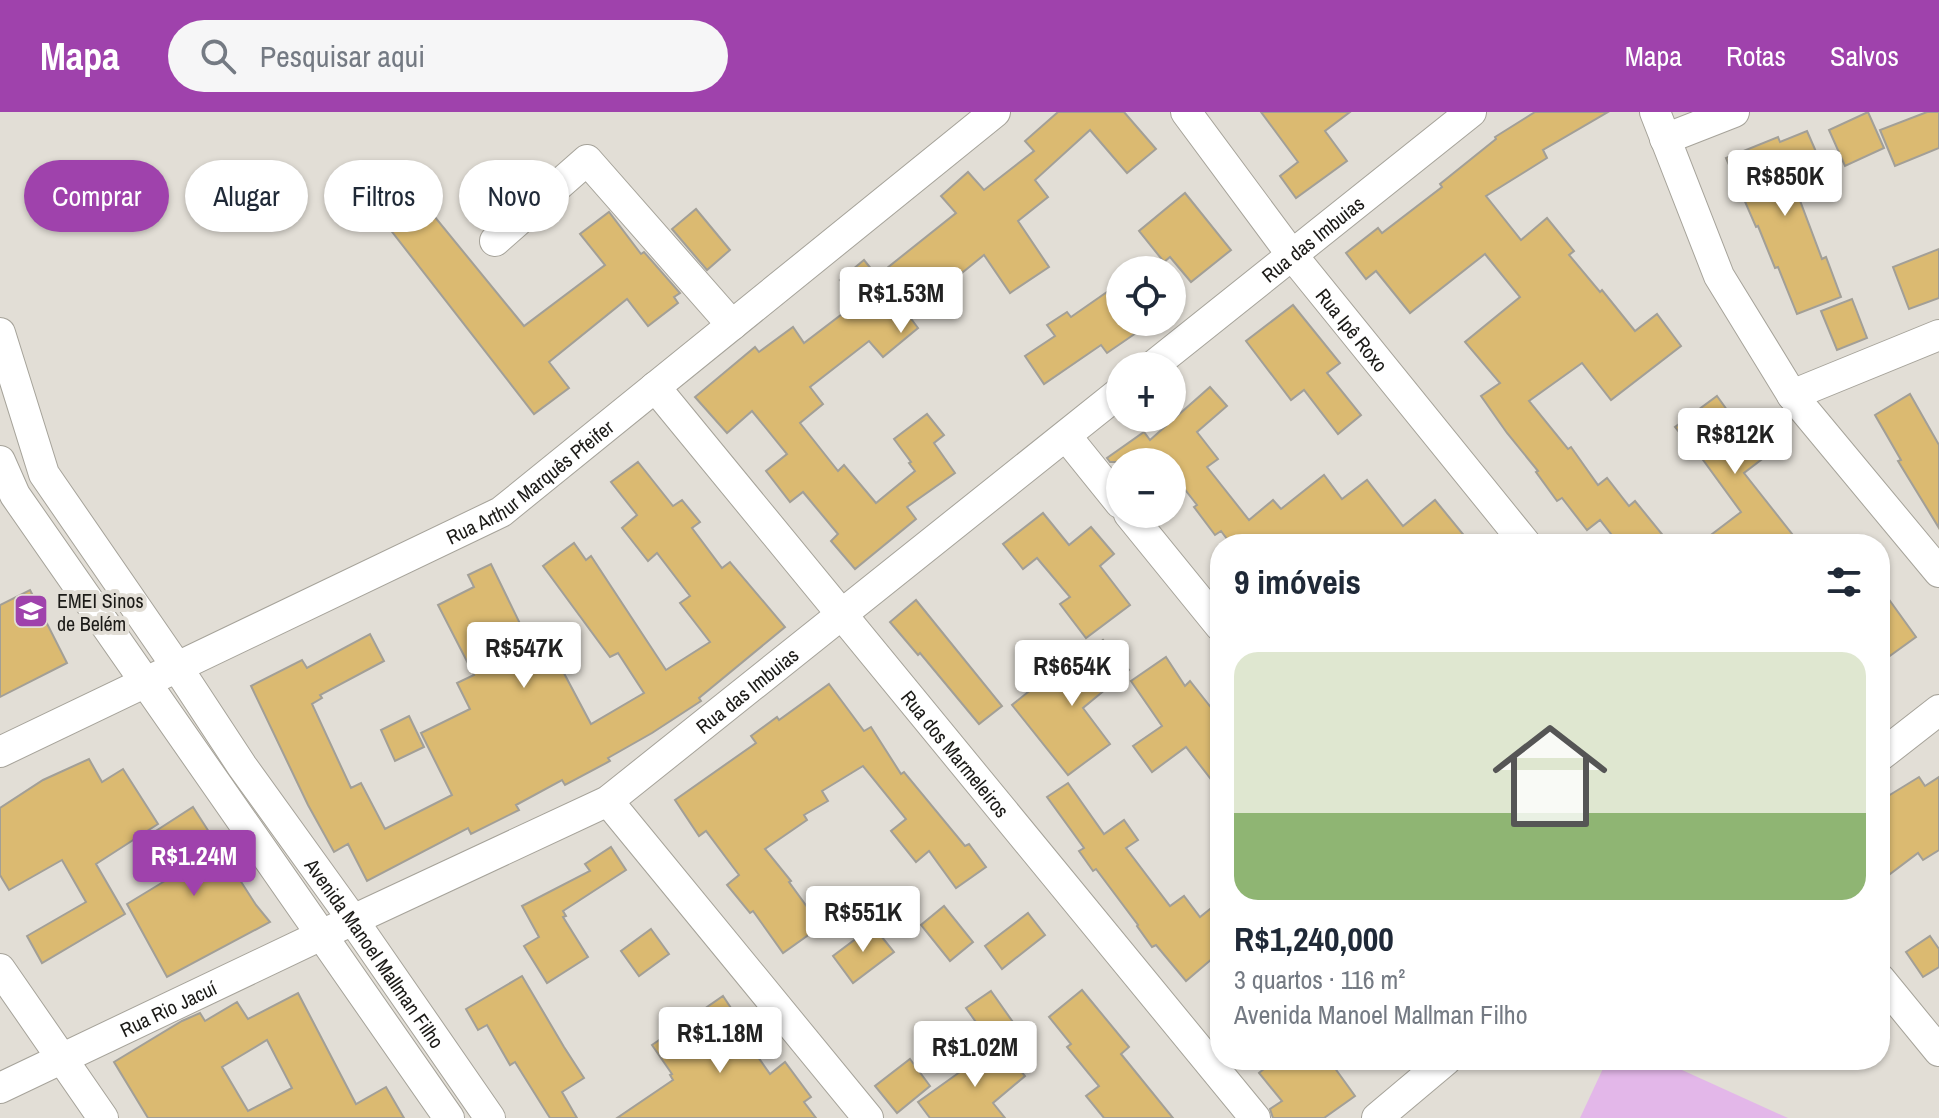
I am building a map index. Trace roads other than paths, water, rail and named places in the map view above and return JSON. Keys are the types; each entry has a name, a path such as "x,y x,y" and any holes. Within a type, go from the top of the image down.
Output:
{"street":[{"name":"Rua Arthur Marquês Pfeifer","path":"0,752 501,512 995,112"},
{"name":"Rua Ipê Roxo","path":"1186,112 1292,255 1518,534"},
{"name":"Rua das Imbuias","path":"1171,352 1471,112"},
{"path":"1734,112 1660,125 1719,276 1792,395 1939,572"},
{"path":"495,241 587,160 732,325"},
{"name":"Avenida Manoel Mallman Filho","path":"0,333 44,474 242,766 449,1118"},
{"path":"1792,395 1939,335"},
{"name":"Rua dos Marmeleiros","path":"655,387 1210,1063"},
{"name":"Rua das Imbuias","path":"337,928 608,801 1106,403"},
{"path":"1066,436 1106,486"},
{"name":"Avenida Manoel Mallman Filho","path":"0,461 15,495 145,682 490,1118"},
{"path":"1140,528 1210,614"},
{"path":"1890,748 1939,710"},
{"path":"608,801 868,1118"},
{"name":"Rua Rio Jacuí","path":"0,1088 337,928"},
{"path":"0,969 103,1118"},
{"path":"1890,991 1939,1051"},
{"name":"Rua dos Marmeleiros","path":"1216,1070 1255,1118"},
{"path":"1377,1118 1434,1070"}],"place":[{"name":"EMEI Sinos de Belém","path":"31,611"}]}
